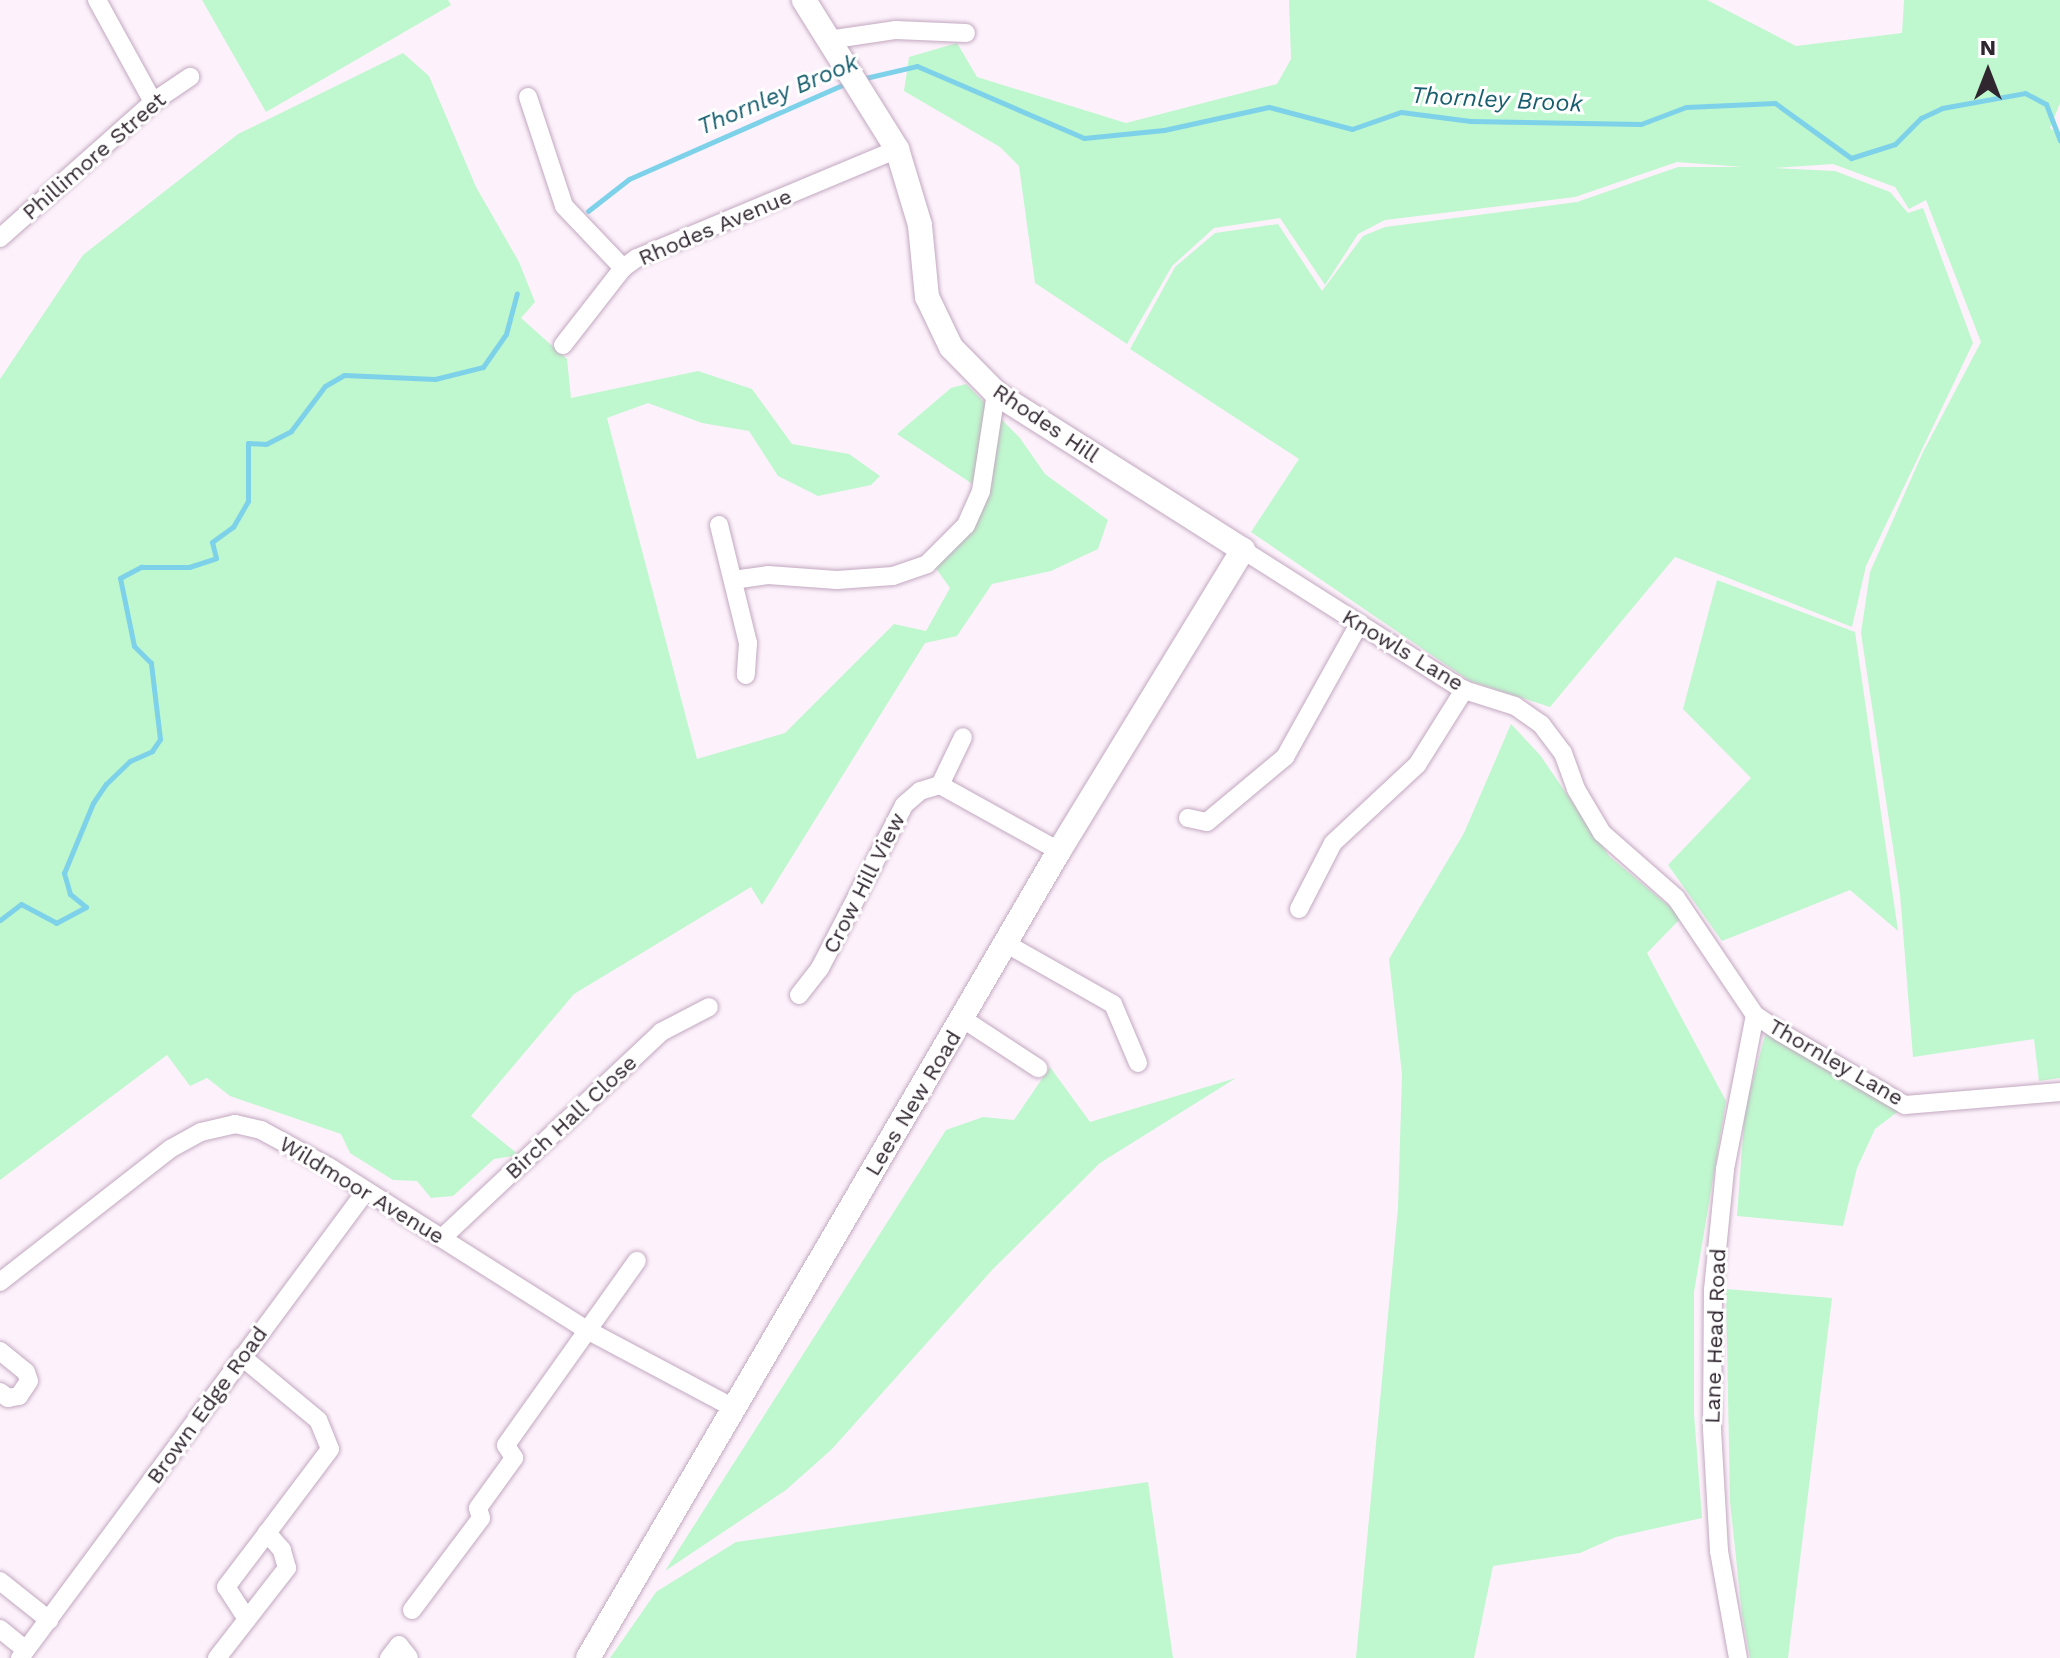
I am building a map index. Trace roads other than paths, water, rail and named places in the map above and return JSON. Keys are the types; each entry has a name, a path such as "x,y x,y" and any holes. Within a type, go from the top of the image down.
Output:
{"street":[{"path":"97,0 153,102"},
{"name":"Rhodes Hill","path":"804,0 897,149 914,199 924,282 937,324 951,347 996,393 1243,550"},
{"path":"833,49 896,30 966,33"},
{"name":"Phillimore Street","path":"0,238 153,102 190,77"},
{"path":"528,97 564,206 623,268"},
{"name":"Rhodes Avenue","path":"563,345 623,268 897,149"},
{"path":"733,580 768,575 837,580 893,576 927,564 966,525 976,502 996,393"},
{"path":"719,525 748,643 746,675"},
{"name":"Knowls Lane","path":"1243,550 1464,690 1515,706 1541,724 1563,753 1576,789 1602,833 1689,913 1755,1015"},
{"name":"Lees New Road","path":"588,1658 1059,851 1243,550"},
{"path":"1188,818 1207,822 1285,757 1359,624"},
{"path":"1299,909 1333,843 1417,765 1464,690"},
{"path":"963,737 940,785 1059,851"},
{"name":"Crow Hill View","path":"799,995 820,968 904,805 920,791 940,785"},
{"path":"1005,943 1113,1004 1138,1063"},
{"name":"Birch Hall Close","path":"442,1238 661,1032 709,1007"},
{"name":"Thornley Lane","path":"1755,1015 1905,1105 2060,1092"},
{"name":"Lane Head Road","path":"1738,1658 1719,1551 1712,1429 1713,1290 1727,1156 1755,1015"},
{"path":"963,1019 1038,1068"},
{"name":"Wildmoor Avenue","path":"0,1282 170,1149 219,1125 261,1130 366,1191 587,1330 732,1407"},
{"name":"Brown Edge Road","path":"0,1629 23,1654 366,1191"},
{"path":"412,1610 481,1518 478,1508 514,1458 506,1445 637,1261"},
{"path":"0,1351 26,1372 29,1381 19,1396 8,1398 0,1392"},
{"path":"242,1357 318,1420 330,1449 226,1587 247,1619"},
{"path":"217,1658 287,1568 282,1550 267,1533"},
{"path":"0,1581 49,1620"},
{"path":"389,1658 399,1645 409,1658"}],"waterway":[{"name":"Thornley Brook","path":"861,79 917,66 1084,138 1164,130 1269,107 1352,129 1401,112 1470,121 1641,124 1686,107 1775,103 1851,158 1895,144 1921,118 1942,108 2025,93 2046,104 2060,140"},
{"name":"Thornley Brook","path":"588,211 629,179 847,83"},
{"name":"Thornley Brook","path":"0,920 21,904 56,923 86,907 70,894 64,873 93,803 106,784 130,761 152,751 160,739 151,663 134,646 120,578 141,567 189,567 216,558 212,542 233,527 248,501 248,443 266,444 291,431 325,386 344,375 435,379 483,367 506,334 517,293"}]}
